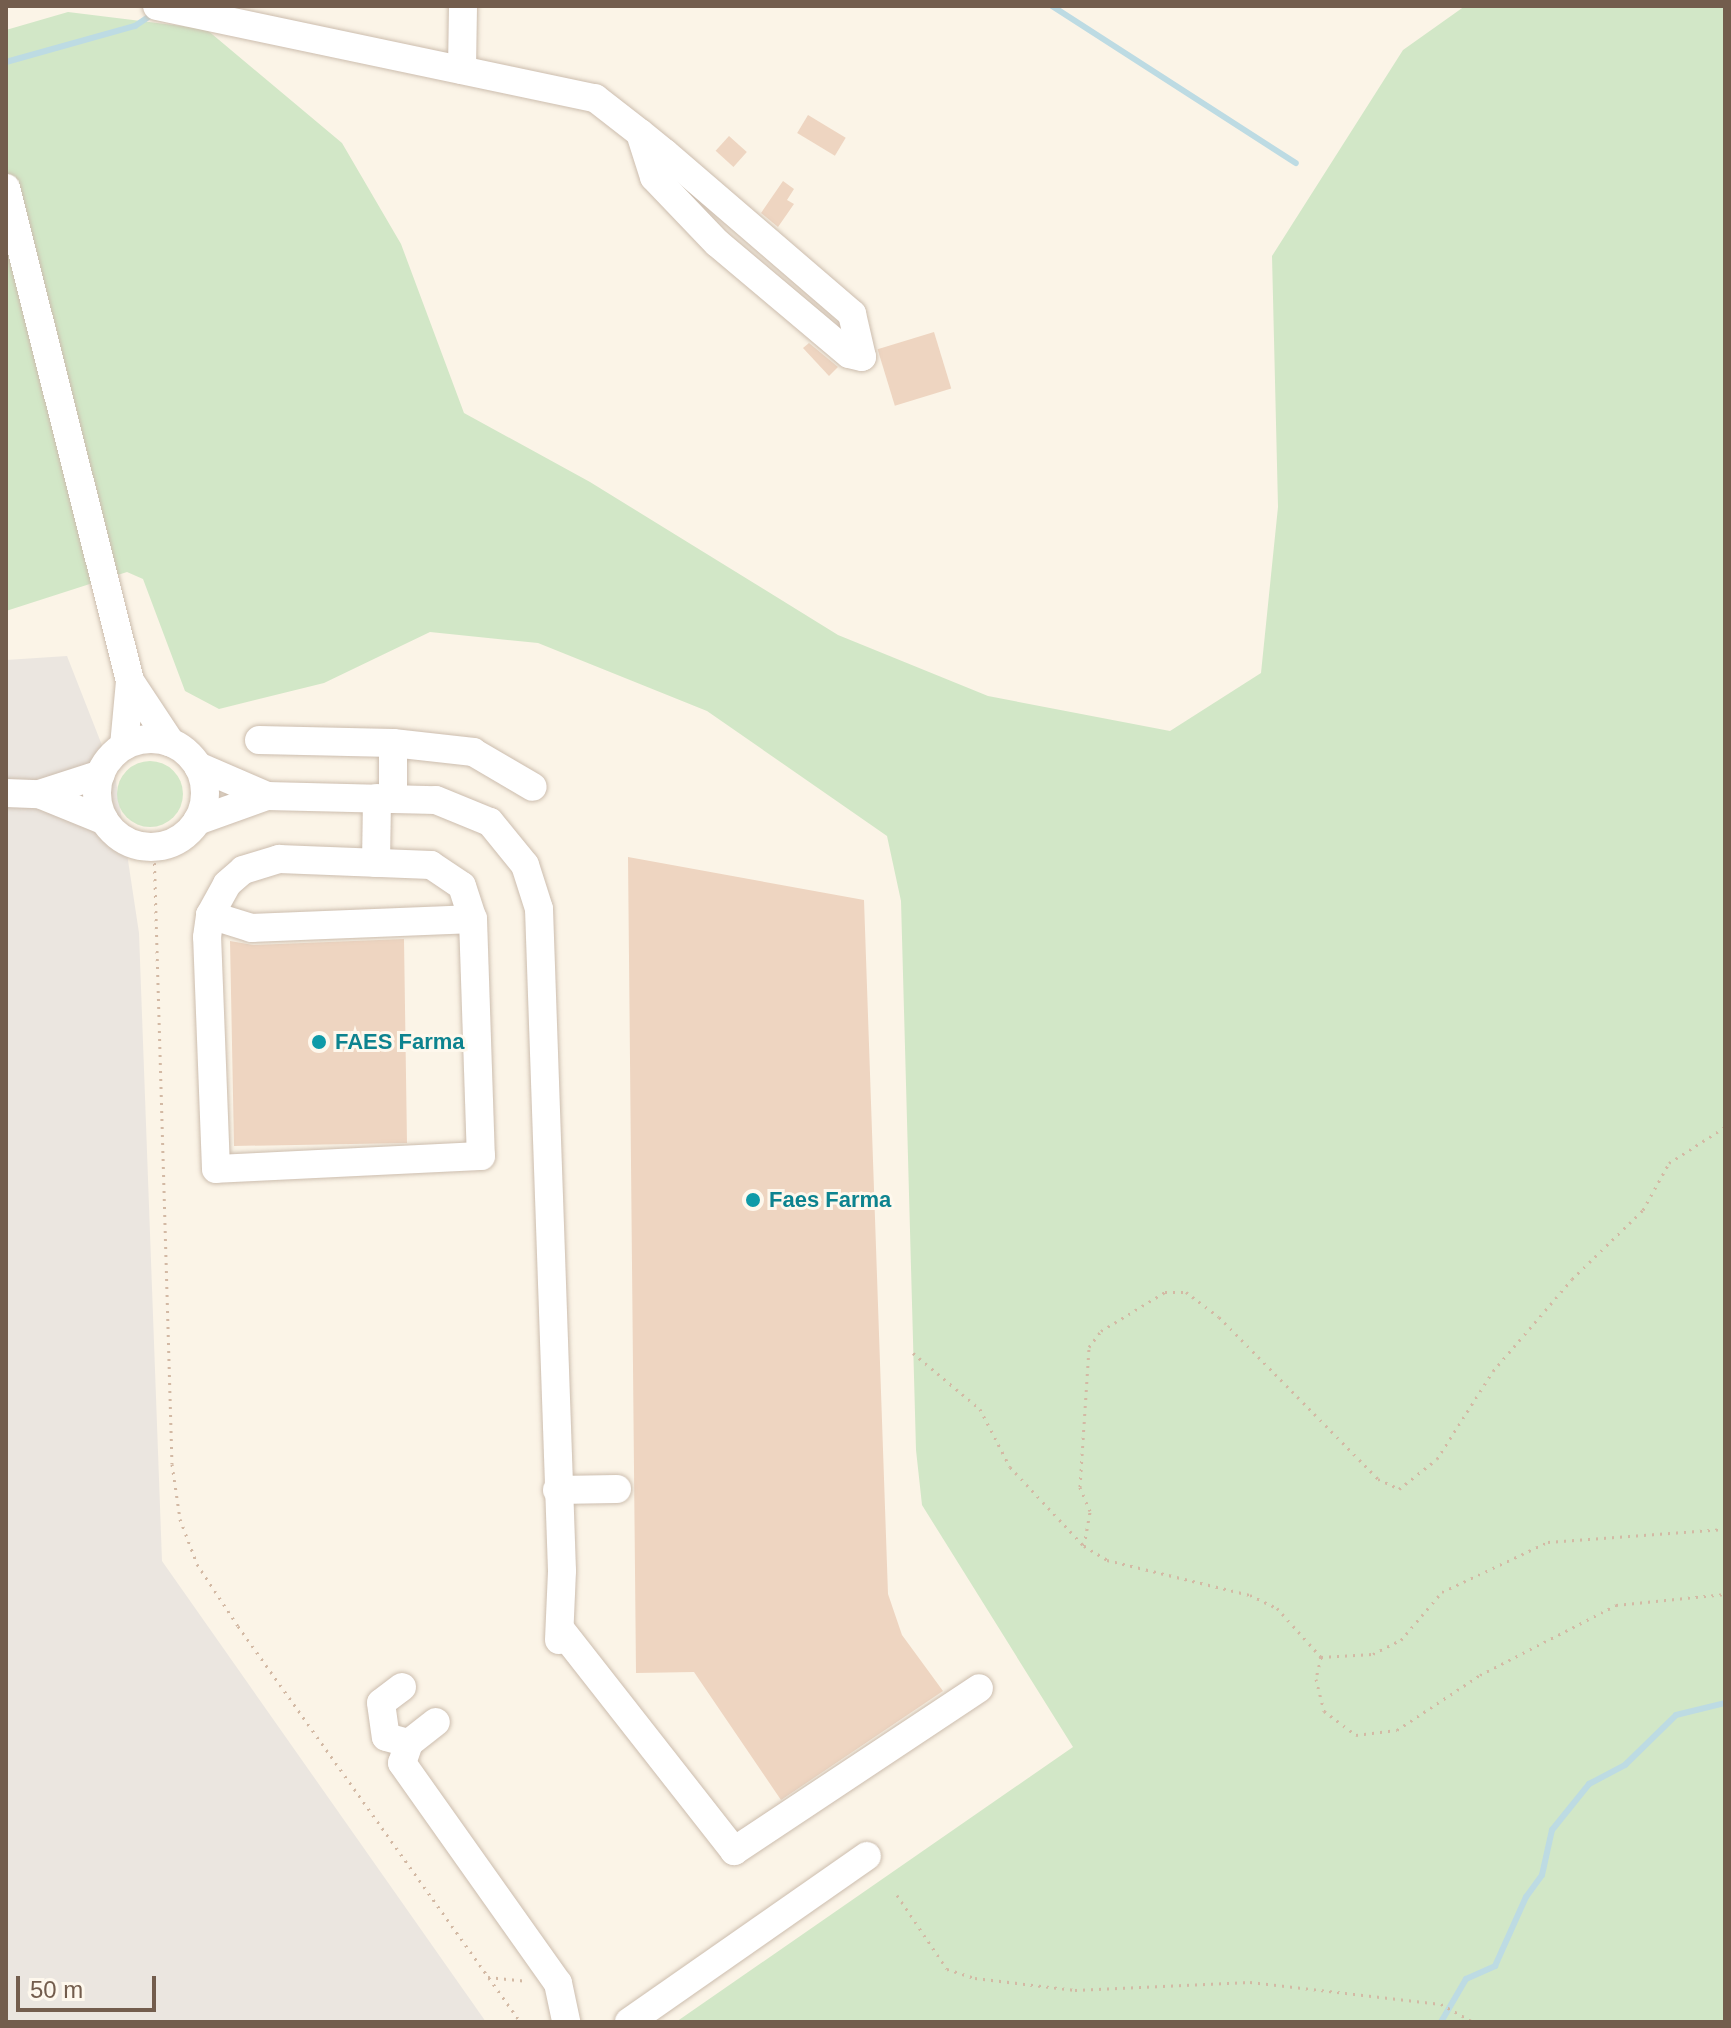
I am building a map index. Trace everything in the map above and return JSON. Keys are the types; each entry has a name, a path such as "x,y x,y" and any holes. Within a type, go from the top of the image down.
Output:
{"street":[{"path":"157,6 595,98 640,133 852,314 862,357 849,354 717,243 654,177 640,148 640,133"},
{"path":"462,70 463,6"},
{"path":"6,188 130,681 171,743 198,766 267,796"},
{"path":"124,746 130,681"},
{"path":"105,821 97,797 101,774 124,746 147,739 171,743"},
{"path":"259,740 393,743 473,752 533,787"},
{"path":"376,863 393,743"},
{"path":"39,794 105,821 123,839 154,847 181,838 197,821 205,800 198,766"},
{"path":"6,793 39,794 101,774"},
{"path":"197,821 267,796 436,800 490,822 525,865 539,909 560,1635 734,1851 979,1688"},
{"path":"261,863 376,863 446,871 470,900 473,919 481,1156 216,1169 207,937 210,915 227,884 261,863"},
{"path":"210,915 252,928 473,919"},
{"path":"557,1490 617,1489"},
{"path":"402,1687 381,1703 380,1721 386,1737 409,1743"},
{"path":"436,1722 409,1743 402,1763 558,1983 566,2022"},
{"path":"629,2022 867,1856"}],"path":[{"path":"154,847 172,1464 180,1519 197,1564 238,1626 520,2022"},
{"path":"1084,1546 1090,1511 1080,1487 1089,1347 1101,1331 1165,1292 1186,1292 1219,1317 1378,1479 1399,1489 1437,1459 1493,1371 1572,1279 1643,1210 1669,1163 1725,1127"},
{"path":"913,1353 980,1409 1010,1467 1084,1546 1107,1560 1250,1595 1277,1608 1321,1657"},
{"path":"1321,1657 1373,1654 1401,1640 1442,1592 1548,1542 1725,1529"},
{"path":"1321,1657 1316,1679 1324,1711 1356,1735 1397,1730 1480,1675 1616,1605 1725,1594"},
{"path":"897,1895 947,1969 975,1978 1075,1990 1250,1982 1441,2004 1473,2022"},
{"path":"488,1977 534,1981"}],"shaded area":[{"path":"67,656 116,781 139,933 162,1561 486,2022 6,2022 6,660"}],"green space":[{"path":"1465,6 1725,6 1725,2022 676,2022 1073,1747 922,1505 916,1450 901,901 887,836 707,711 538,643 430,632 324,683 219,709 185,691 143,579 127,572 6,611 6,30 68,12 206,29 342,143 401,244 464,413 590,482 838,635 988,696 1170,731 1261,673 1278,507 1272,256 1403,50"},
{"path":"156,761 174,770 181,781 181,807 174,818 163,825 144,827 126,818 119,807 117,788 126,770 137,763"}],"building":[{"path":"808,115 846,138 835,156 797,133"},
{"path":"729,136 747,152 733,167 716,151"},
{"path":"783,181 794,189 787,200 794,204 778,227 761,213"},
{"path":"934,332 951,388 895,406 878,349"},
{"path":"809,343 838,367 829,376 803,348"},
{"name":"Faes Farma","path":"628,857 864,900 888,1594 902,1635 943,1691 781,1800 694,1672 636,1673"},
{"name":"FAES Farma","path":"404,939 407,1143 234,1146 230,941 253,945"}],"waterway":[{"path":"1052,6 1296,163"},
{"path":"6,62 135,26 153,14"},
{"path":"1441,2022 1466,1979 1495,1966 1526,1897 1542,1875 1552,1830 1589,1784 1625,1765 1676,1715 1725,1703"}],"place":[{"name":"FAES Farma","path":"319,1042"},
{"name":"Faes Farma","path":"753,1200"}]}
